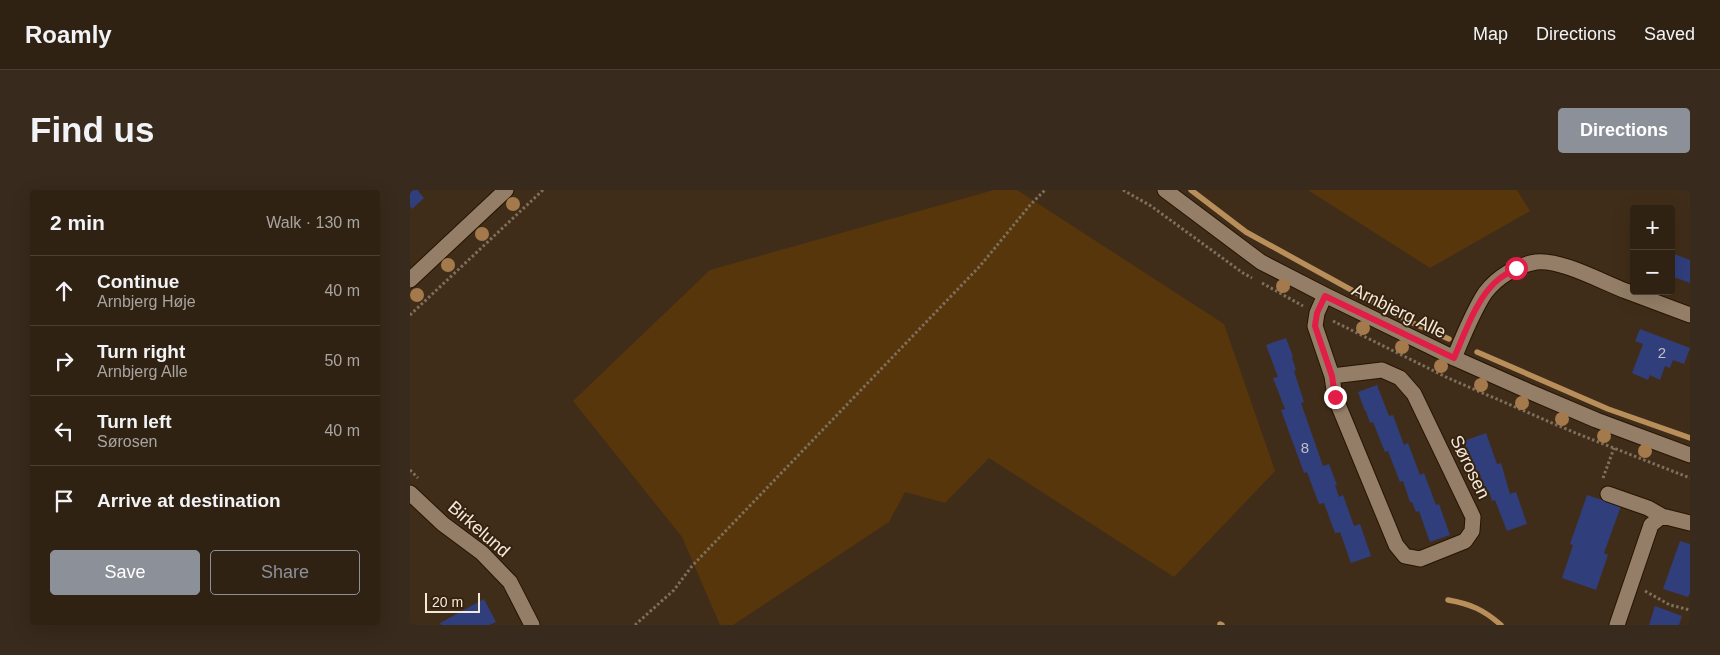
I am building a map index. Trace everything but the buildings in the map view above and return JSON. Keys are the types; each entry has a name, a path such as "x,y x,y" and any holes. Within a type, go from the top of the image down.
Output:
{"street":[{"path":"410,280 506,190"},
{"name":"Arnbjerg Alle","path":"1165,190 1261,262 1325,296 1454,358 1596,420 1690,455"},
{"path":"1454,358 1470,321 1486,293 1498,280 1516,268 1537,262 1566,266 1625,291 1690,315"},
{"name":"Sørosen","path":"1325,296 1317,313 1315,326 1332,376 1335,397 1396,545 1405,556 1420,559 1465,542 1472,531 1473,517 1414,394 1400,378 1382,370 1332,376"},
{"path":"1605,488 1662,516 1690,523"},
{"name":"Birkelund","path":"410,492 443,524 482,553 510,582 532,625"},
{"path":"1617,625 1651,525 1662,516"}],"path":[{"path":"410,316 543,190"},
{"path":"635,625 674,590 692,566 980,266 1031,204 1045,190"},
{"path":"1605,488 1614,448"},
{"path":"1630,586 1649,592 1670,605 1690,610"}],"shaded area":[{"path":"994,190 1017,190 1224,324 1275,471 1174,577 989,458 945,503 905,492 889,522 733,625 720,625 682,537 573,401 710,270"},
{"path":"1308,190 1517,190 1530,211 1430,268"}],"waterway":[{"path":"1191,190 1246,232 1406,320 1449,339"},
{"path":"1477,352 1608,409 1690,438"},
{"path":"1448,600 1477,608 1501,625"}],"route":[{"path":"1335,397 1332,376 1315,326 1317,313 1325,296 1454,358 1470,321 1486,293 1498,280 1516,268"}]}
